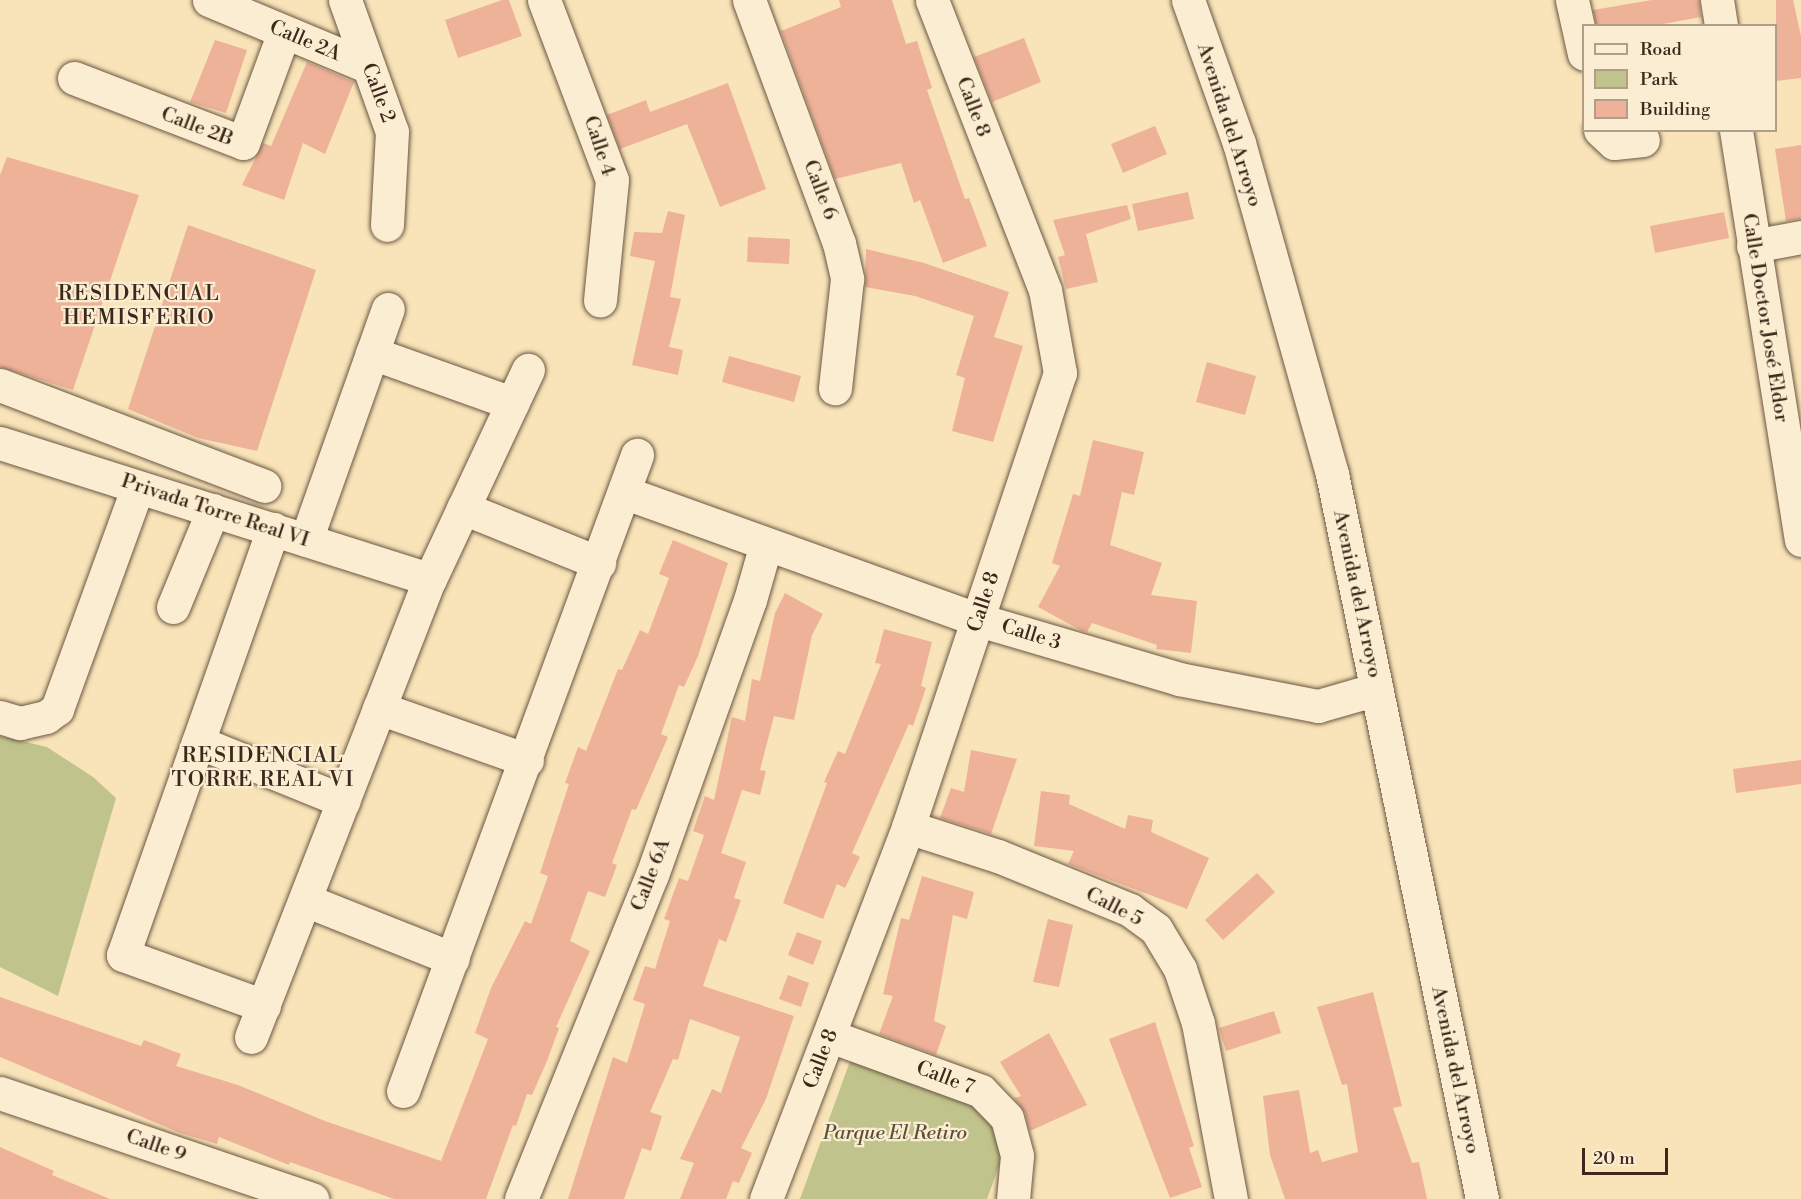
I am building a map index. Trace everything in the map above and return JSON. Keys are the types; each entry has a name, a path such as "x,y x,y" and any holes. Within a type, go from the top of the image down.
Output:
{"street":[{"name":"Calle 2A","path":"209,0 369,67"},
{"name":"Calle 2","path":"345,0 392,132 387,225"},
{"name":"Calle 4","path":"544,0 612,180 600,300"},
{"name":"Calle 6","path":"749,0 840,243 847,279 835,388"},
{"name":"Calle 8","path":"766,1199 908,827 1060,373 1045,290 932,0"},
{"name":"Avenida del Arroyo","path":"1188,0 1239,143 1332,474 1482,1199"},
{"path":"1572,0 1582,45"},
{"path":"1717,0 1721,24"},
{"name":"Calle 2B","path":"74,78 243,143 284,32"},
{"path":"1602,132 1614,143 1643,140"},
{"name":"Calle Doctor José Eldor","path":"1736,132 1801,540"},
{"path":"1753,246 1801,237"},
{"path":"306,540 387,309"},
{"path":"372,353 512,403"},
{"path":"251,1037 430,579 528,370"},
{"path":"0,385 264,486"},
{"name":"Privada Torre Real VI","path":"0,443 430,579"},
{"path":"403,1091 626,493 637,455"},
{"path":"0,717 20,723 46,717 57,709 138,486"},
{"name":"Calle 3","path":"626,493 979,620 1179,679 1318,706 1377,689"},
{"path":"463,507 599,563"},
{"path":"173,607 213,510"},
{"path":"264,1006 123,955 273,529"},
{"name":"Calle 6A","path":"521,1199 652,875 750,600 766,544"},
{"path":"379,708 527,760"},
{"path":"198,742 343,801"},
{"name":"Calle 5","path":"908,827 1009,860 1130,910 1156,929 1180,969 1198,1023 1231,1199"},
{"path":"305,900 453,959"},
{"name":"Calle 7","path":"830,1036 981,1091 1007,1118 1017,1156 1013,1199"},
{"name":"Calle 9","path":"0,1093 312,1199"}],"green space":[{"path":"0,736 47,747 93,777 116,798 58,996 0,967"},
{"name":"Parque El Retiro","path":"853,1053 984,1090 1006,1147 987,1199 800,1199"}],"building":[{"path":"502,0 509,0 522,36 458,58 445,20"},
{"path":"839,0 892,0 906,44 917,41 932,88 927,90 965,199 969,198 987,246 943,263 920,200 914,203 901,163 835,179 781,31 841,7"},
{"path":"1652,0 1699,0 1701,17 1663,24 1596,24 1593,10"},
{"path":"1776,0 1793,0 1801,36 1801,78 1777,81"},
{"path":"1024,38 1041,82 992,102 974,57"},
{"path":"215,40 247,50 226,113 190,102"},
{"path":"307,62 354,82 325,154 303,143 284,200 242,185 263,143 271,146"},
{"path":"728,83 766,189 720,207 687,124 620,149 607,115 646,100 650,112"},
{"path":"1155,126 1167,154 1123,173 1111,144"},
{"path":"1801,145 1801,219 1786,221 1775,149"},
{"path":"7,157 139,195 73,390 0,367 0,175"},
{"path":"1188,192 1194,219 1138,231 1132,204"},
{"path":"1127,205 1131,219 1086,234 1098,282 1066,289 1058,257 1065,255 1053,220"},
{"path":"668,211 685,215 670,297 681,299 669,347 683,350 678,375 632,365 655,261 630,256 634,232 662,233"},
{"path":"1724,212 1729,238 1655,253 1650,226"},
{"path":"188,225 316,270 257,451 198,438 128,409"},
{"path":"748,237 790,239 789,264 747,262"},
{"path":"866,249 924,263 1009,292 994,337 1023,346 993,442 952,431 965,378 956,375 974,316 915,296 865,287"},
{"path":"729,356 801,376 794,402 722,382"},
{"path":"1207,362 1256,376 1245,415 1196,402"},
{"path":"1093,440 1144,452 1134,495 1122,492 1110,545 1162,563 1151,595 1197,601 1191,653 1156,649 1157,645 1092,623 1087,632 1082,631 1038,607 1060,566 1052,563 1073,494 1080,496"},
{"path":"673,540 728,563 698,656 684,687 679,685 661,734 668,737 636,810 632,809 612,863 617,865 605,897 588,891 570,941 590,951 556,1027 559,1028 532,1095 527,1094 516,1126 513,1125 486,1199 394,1199 290,1162 289,1165 219,1137 217,1144 180,1133 0,1057 0,997 141,1046 144,1040 181,1054 176,1066 238,1085 325,1121 441,1161 488,1039 475,1033 491,988 525,921 531,924 548,876 540,873 569,784 565,783 578,747 586,751 618,669 622,670 640,630 648,634 669,578 659,574"},
{"path":"785,593 823,614 812,635 794,720 774,716 760,770 766,771 760,795 742,790 721,853 746,862 734,898 741,900 726,942 719,939 703,986 794,1016 766,1099 741,1148 752,1153 739,1183 733,1181 726,1199 680,1199 694,1163 680,1159 712,1089 721,1093 740,1037 690,1019 678,1060 673,1059 650,1112 662,1116 651,1151 642,1148 624,1199 568,1199 613,1057 627,1063 645,1004 633,1000 645,966 655,969 670,921 664,919 679,878 688,881 704,835 693,831 705,796 714,800 732,717 745,721 752,679 760,681 775,613"},
{"path":"884,629 932,642 921,686 926,688 913,726 909,724 852,853 860,857 845,888 837,884 823,919 783,903 827,783 824,782 838,751 845,754 881,664 875,663"},
{"path":"971,750 1017,759 991,834 940,818 951,788 964,792"},
{"path":"1801,760 1801,784 1736,793 1733,769"},
{"path":"1041,791 1070,795 1069,804 1125,829 1128,815 1153,820 1151,832 1209,858 1187,909 1068,864 1074,851 1034,846"},
{"path":"1257,873 1275,892 1223,940 1205,920"},
{"path":"922,876 974,892 967,919 953,915 934,1021 946,1026 936,1055 879,1034 893,996 883,994 901,918 909,920"},
{"path":"1048,919 1073,925 1059,987 1033,982"},
{"path":"797,932 822,941 813,965 788,955"},
{"path":"788,975 809,983 801,1007 779,999"},
{"path":"1373,992 1402,1106 1393,1108 1412,1163 1419,1162 1427,1199 1285,1199 1270,1155 1263,1096 1299,1090 1310,1153 1318,1150 1322,1162 1358,1152 1347,1084 1342,1085 1317,1007"},
{"path":"1274,1011 1281,1033 1226,1051 1219,1028"},
{"path":"1155,1022 1194,1146 1189,1148 1202,1187 1170,1198 1109,1039"},
{"path":"1049,1033 1087,1105 1030,1131 1025,1113 1014,1098 1021,1096 1000,1062"},
{"path":"0,1147 54,1171 52,1175 110,1199 0,1199"}],"district":[{"name":"RESIDENCIAL HEMISFERIO","path":"139,306"},
{"name":"RESIDENCIAL TORRE REAL VI","path":"263,768"}]}
